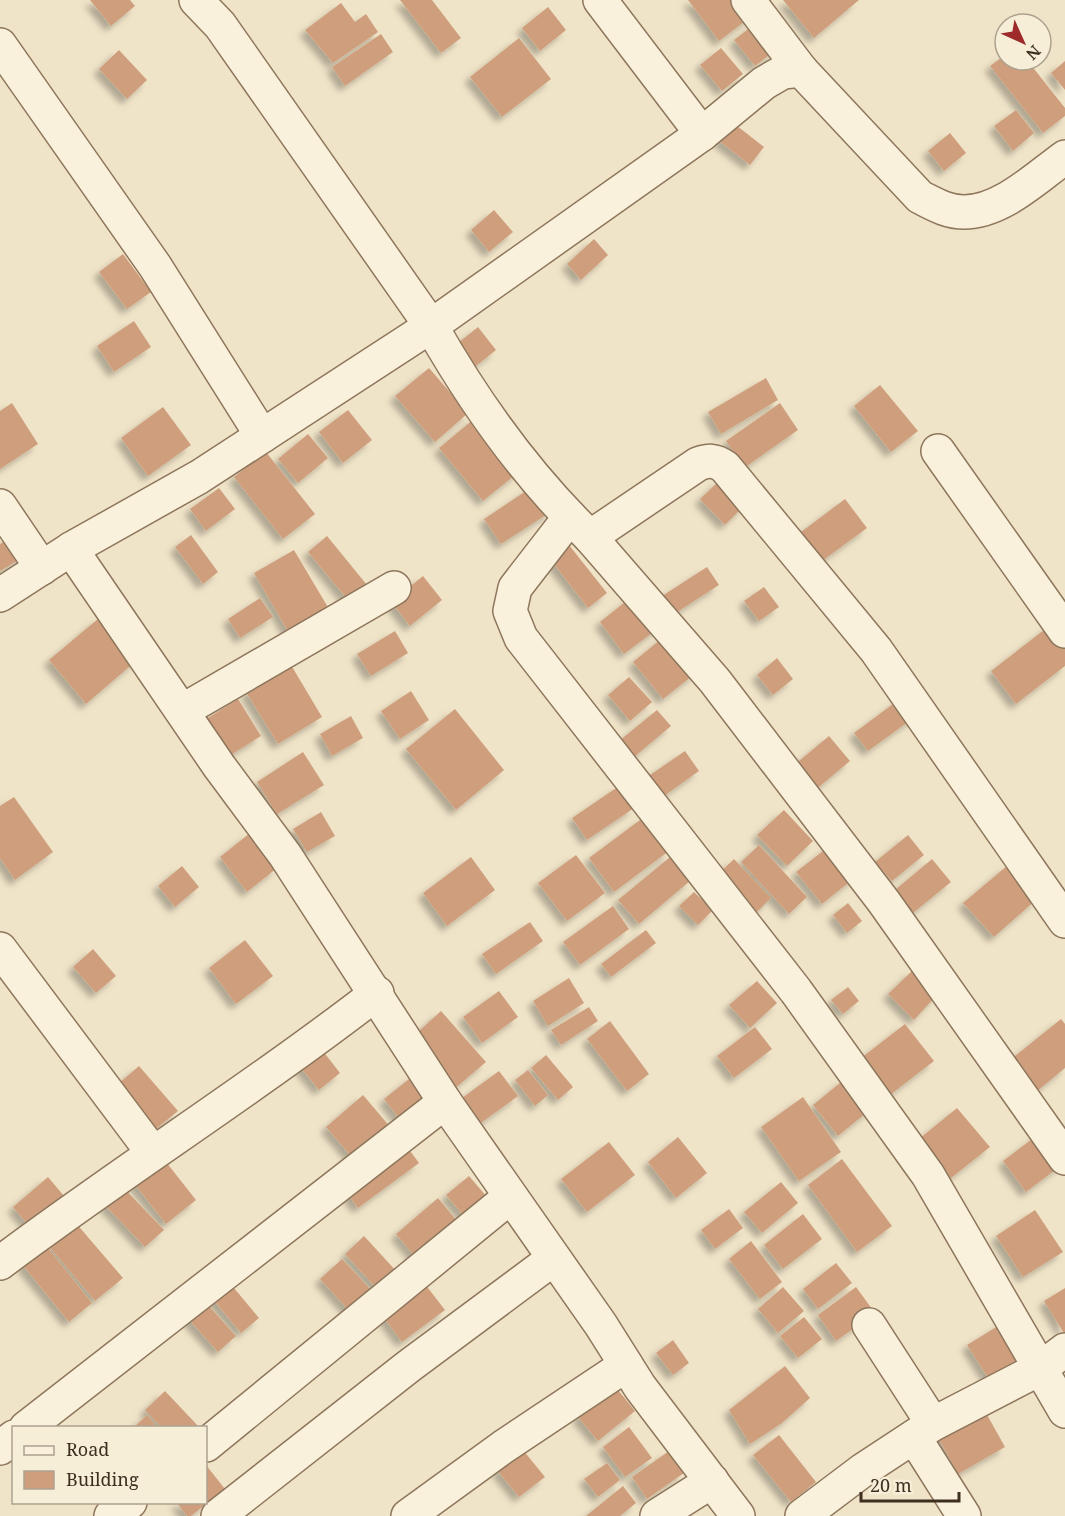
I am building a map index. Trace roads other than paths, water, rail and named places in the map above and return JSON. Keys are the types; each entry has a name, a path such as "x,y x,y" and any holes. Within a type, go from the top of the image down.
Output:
{"street":[{"path":"196,0 220,26 431,326 456,371 489,418 580,527 715,681 884,902 1065,1158"},
{"path":"600,0 702,134"},
{"path":"748,0 801,70 920,196 942,209 964,213 983,209 1007,198 1065,158"},
{"path":"0,45 155,266 262,436"},
{"path":"0,595 71,549 199,477 431,326 702,134 764,83 783,72 801,70"},
{"path":"938,451 1065,631"},
{"path":"1065,921 876,650 725,467 718,462 709,460 698,464 580,527 514,588 510,611 521,638 796,991 928,1175 1053,1359 1065,1411"},
{"path":"0,506 42,568"},
{"path":"71,549 182,711 285,855 377,993 445,1102 510,1197 601,1324 626,1365 738,1516"},
{"path":"182,711 394,588"},
{"path":"0,949 153,1153"},
{"path":"0,1263 96,1191 291,1060 377,993"},
{"path":"29,1426 445,1102"},
{"path":"207,1444 510,1197"},
{"path":"218,1516 409,1366 553,1259"},
{"path":"869,1325 964,1516"},
{"path":"802,1516 863,1470 923,1431 1053,1359"},
{"path":"408,1516 503,1447 626,1365"},
{"path":"0,1448 12,1439"},
{"path":"657,1516 712,1481"},
{"path":"111,1516 129,1504"}]}
